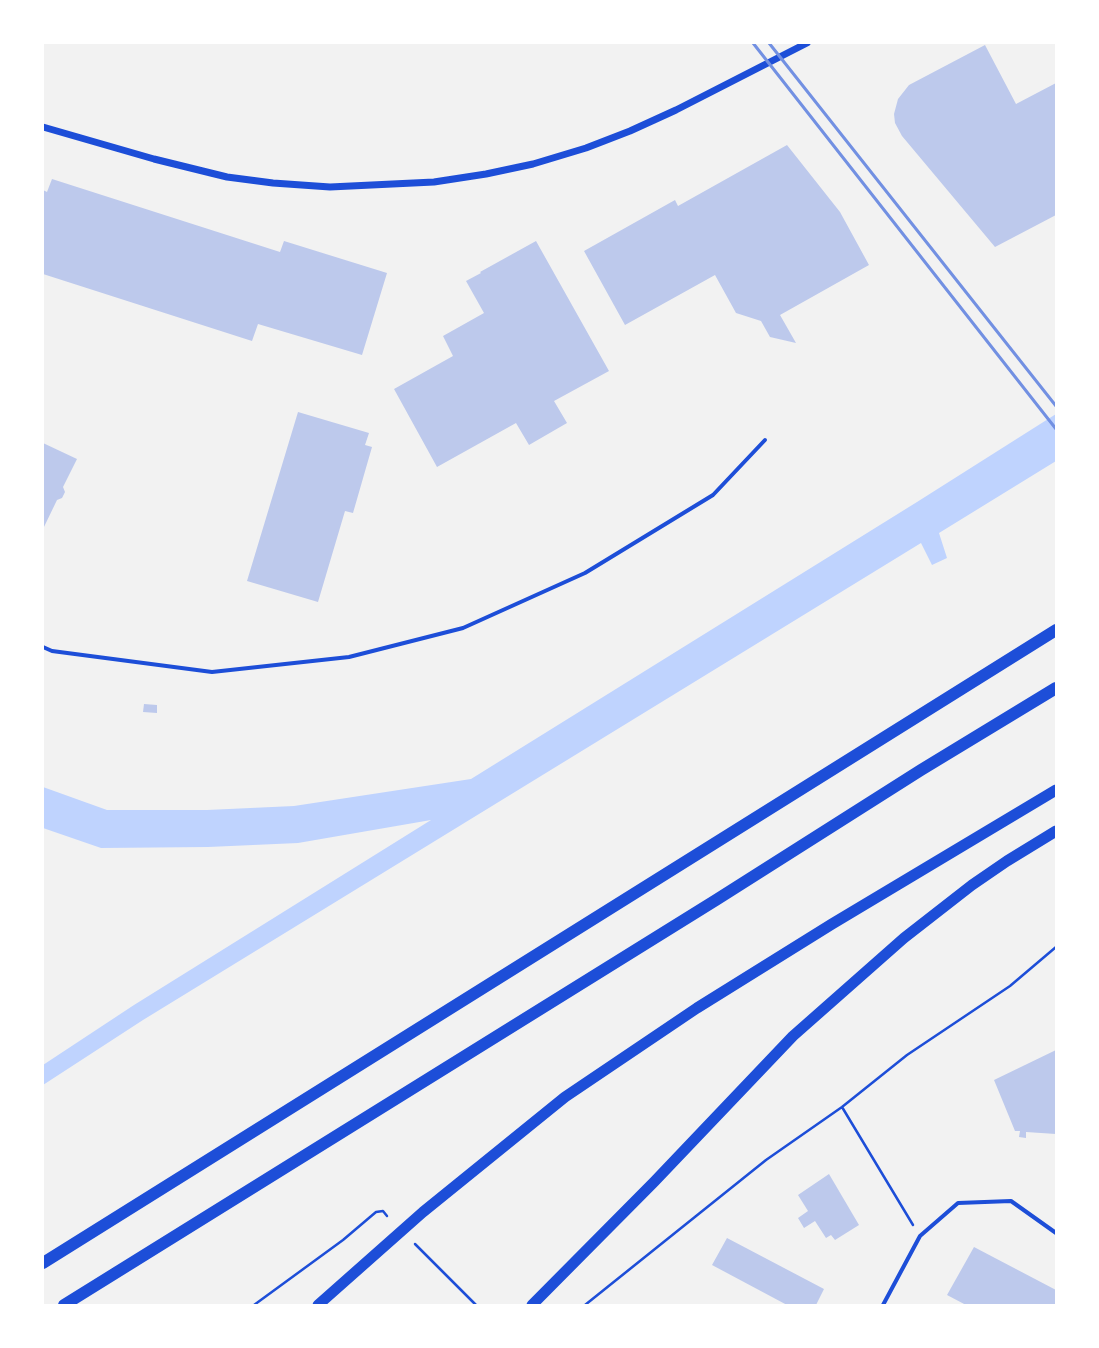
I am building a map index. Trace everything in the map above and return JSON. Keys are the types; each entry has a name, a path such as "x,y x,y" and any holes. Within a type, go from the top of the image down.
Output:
{"highway":[{"path":"43,1263 1052,632"},
{"path":"64,1305 709,904 921,770 1056,688"},
{"path":"318,1305 423,1212 565,1097 697,1008 825,928 1056,790"},
{"path":"532,1305 654,1182 793,1036 904,938 972,885 1007,861 1056,831"}],"street":[{"path":"43,127 154,159 234,178 273,183 330,187 434,182 486,174 533,164 586,148 630,131 676,110 807,43"},
{"path":"43,647 52,651 212,672 349,657 463,628 585,573 713,495 765,440"},
{"path":"883,1305 920,1236 958,1204 1012,1201 1056,1233"}],"path":[{"path":"585,1305 766,1160 842,1107 907,1055 1010,986 1056,947"},
{"path":"842,1107 920,1236"},
{"path":"254,1305 343,1240 376,1212 383,1212 387,1216"},
{"path":"415,1244 476,1305"}],"water":[{"path":"1056,414 1056,461 939,533 947,558 932,565 921,543 143,1020 43,1085 43,1065 134,1005 431,820 298,843 208,847 101,848 43,828 43,787 107,810 207,810 294,806 471,779"}],"building":[{"path":"985,45 1016,104 1056,83 1056,215 995,247 902,136 895,123 894,114 898,99 909,85"},
{"path":"787,145 840,212 869,265 780,315 796,343 770,337 761,321 736,313 715,275 625,325 584,251 675,200 678,206"},
{"path":"52,179 280,252 284,241 387,273 362,355 258,324 252,341 43,274 43,190 47,192"},
{"path":"536,241 609,371 554,401 567,423 529,445 516,423 437,467 394,389 453,356 443,336 484,313 466,281"},
{"path":"298,412 369,433 365,445 372,447 353,513 345,511 318,602 247,581"},
{"path":"43,443 77,459 63,487 65,492 62,498 57,500 43,529"},
{"path":"144,704 157,705 157,713 143,712"},
{"path":"1056,1050 1056,1134 1026,1132 1026,1138 1019,1137 1020,1131 1015,1131 994,1080"},
{"path":"829,1174 859,1225 835,1240 831,1235 826,1238 815,1221 804,1228 798,1218 808,1211 798,1195"},
{"path":"727,1238 824,1289 816,1305 787,1305 712,1265"},
{"path":"974,1247 1056,1290 1056,1305 966,1305 947,1295"}],"railway":[{"path":"753,43 1056,429"},
{"path":"769,43 1056,406"}]}
